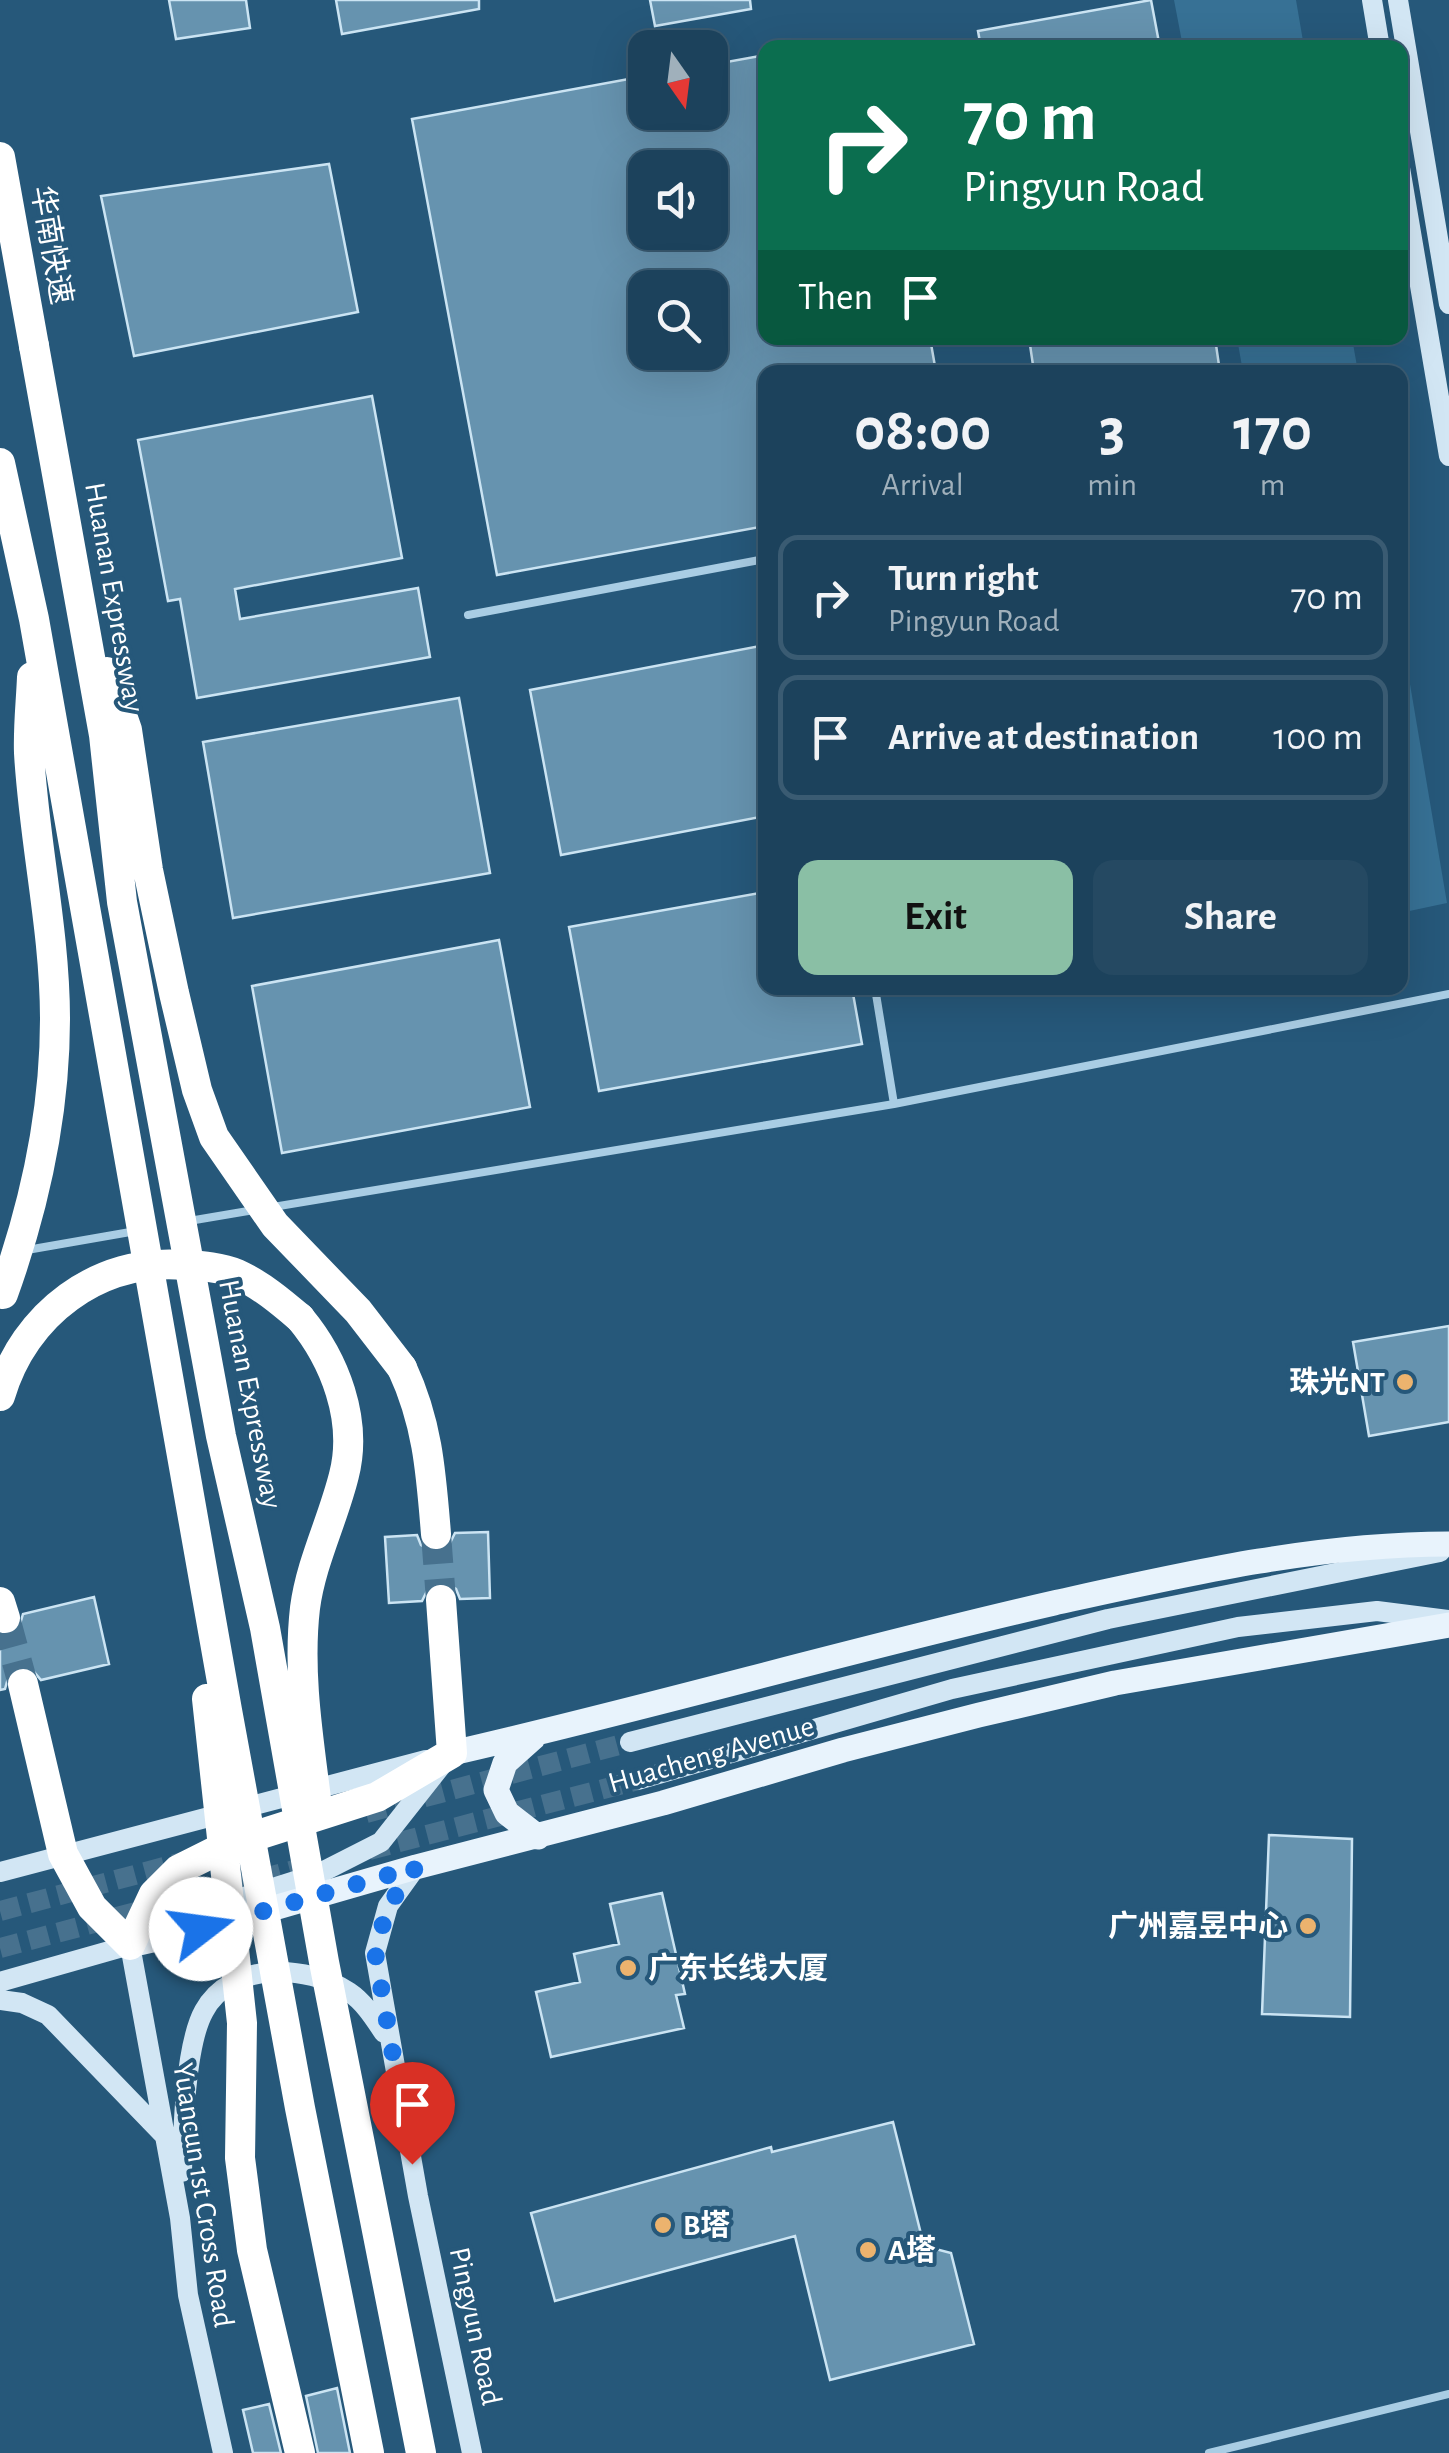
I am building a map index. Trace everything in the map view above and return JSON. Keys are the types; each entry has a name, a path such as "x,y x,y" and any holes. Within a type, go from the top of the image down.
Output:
{"highway":[{"name":"Huanan Expressway","path":"0,157 104,735 122,902 221,1436 265,1628 324,1962 421,2453"},
{"path":"0,463 34,620 300,2108 369,2453"},
{"path":"79,588 128,730 148,870 170,976 197,1090 214,1137 274,1225 358,1311 402,1368 418,1403 431,1468 436,1534"},
{"path":"1,1297 27,1227 51,1103 54,1034 48,934 29,751 34,620"},
{"path":"0,1396 19,1351 41,1320 75,1290 136,1266 176,1264 234,1273 267,1290 319,1340 344,1406 348,1436 345,1472 305,1608 302,1687 326,1880 324,1962"},
{"path":"190,1502 214,1773 242,2023 240,2158 252,2250 300,2453"},
{"path":"23,1684 63,1854 92,1907 130,1945 154,1894 178,1870 230,1844 377,1797 452,1753 441,1600"}],"main road":[{"name":"Huacheng Avenue","path":"452,1753 786,1668 1182,1574 1327,1549 1379,1544 1449,1547"},
{"name":"Huacheng Avenue","path":"130,1945 538,1837 842,1750 1076,1692 1449,1622"},
{"path":"538,1837 507,1813 496,1790 505,1763 542,1732"}],"street":[{"path":"1372,0 1379,40"},
{"path":"1398,0 1405,40"},
{"path":"1408,54 1444,250 1449,304"},
{"path":"1408,215 1449,456"},
{"name":"Huacheng Avenue","path":"630,1742 1108,1619 1449,1547"},
{"name":"Huacheng Avenue","path":"638,1780 952,1689 1220,1631 1279,1620 1377,1611 1449,1622"},
{"path":"130,1945 165,1922 303,1880 382,1842 452,1753"},
{"name":"Huacheng Avenue","path":"0,1872 452,1753"},
{"name":"Pingyun Road","path":"416,1867 388,1906 375,1952 388,2038 472,2453"},
{"name":"Huacheng Avenue","path":"0,1982 130,1945"},
{"name":"Yuancun 1st Cross Road","path":"130,1945 180,2218 188,2295 223,2453"},
{"path":"180,2218 183,2122 195,2032 205,2008 220,1990 268,1973 310,1973 356,1997 388,2038"},
{"path":"0,2000 22,2002 48,2016 166,2137"}],"lane":[{"path":"468,615 758,560"},
{"path":"174,1224 894,1104 1449,994"},
{"path":"876,995 894,1104"},
{"path":"0,1254 154,1228"},
{"path":"1209,2453 1449,2394"}],"shaded area":[{"path":"1174,0 1296,0 1303,40 1182,40"},
{"path":"1238,345 1353,345 1357,365 1242,365"},
{"path":"1408,672 1447,903 1408,911"}],"building":[{"path":"169,0 246,0 250,28 176,39"},
{"path":"336,0 479,0 479,9 342,34"},
{"path":"650,0 750,0 751,9 655,26"},
{"path":"1151,0 1158,40 980,40 978,31"},
{"path":"758,56 758,345 931,345 935,365 758,365 758,527 497,575 412,119 628,79 628,130 728,130 728,62"},
{"path":"329,164 358,312 134,356 101,196"},
{"path":"1030,345 1216,345 1219,365 1033,365"},
{"path":"372,396 402,558 235,589 240,619 418,588 430,657 197,698 180,599 168,601 138,440"},
{"path":"758,646 758,817 561,855 530,690"},
{"path":"459,698 490,873 233,918 203,742"},
{"path":"758,893 758,995 853,995 862,1044 599,1091 569,927"},
{"path":"499,940 530,1107 282,1153 252,986"},
{"name":"珠光NT","path":"1449,1326 1449,1422 1369,1436 1353,1342"},
{"path":"488,1532 490,1598 460,1599 456,1589 441,1581 430,1585 422,1601 389,1603 385,1537 417,1535 421,1545 437,1553 447,1549 455,1533"},
{"path":"94,1597 109,1664 41,1680 29,1666 18,1666 10,1671 5,1689 0,1690 0,1636 18,1631 23,1614"},
{"name":"广州嘉昱中心","path":"1269,1835 1352,1839 1350,2017 1262,2014"},
{"name":"广东长线大厦","path":"662,1893 685,1994 676,1995 684,2028 551,2057 536,1992 580,1982 574,1954 619,1944 610,1904"},
{"path":"893,2122 924,2246 951,2253 974,2344 830,2380 795,2236 555,2301 531,2213 771,2147 772,2152"},
{"path":"337,2388 350,2453 318,2453 306,2396"},
{"path":"269,2404 281,2453 253,2453 243,2410"}],"tunnel":[{"path":"436,1534 441,1600"},
{"path":"5,1618 23,1684"},
{"path":"366,1813 630,1742"},
{"path":"369,1850 638,1780"},
{"path":"0,1911 183,1862"},
{"path":"0,1948 317,1864"}],"place":[{"name":"珠光NT","path":"1405,1382"},
{"name":"广州嘉昱中心","path":"1308,1926"},
{"name":"广东长线大厦","path":"628,1968"},
{"name":"B塔","path":"663,2225"},
{"name":"A塔","path":"868,2250"}],"route":[{"path":"201,1929 416,1867 388,1906 375,1952 412,2164"}]}
